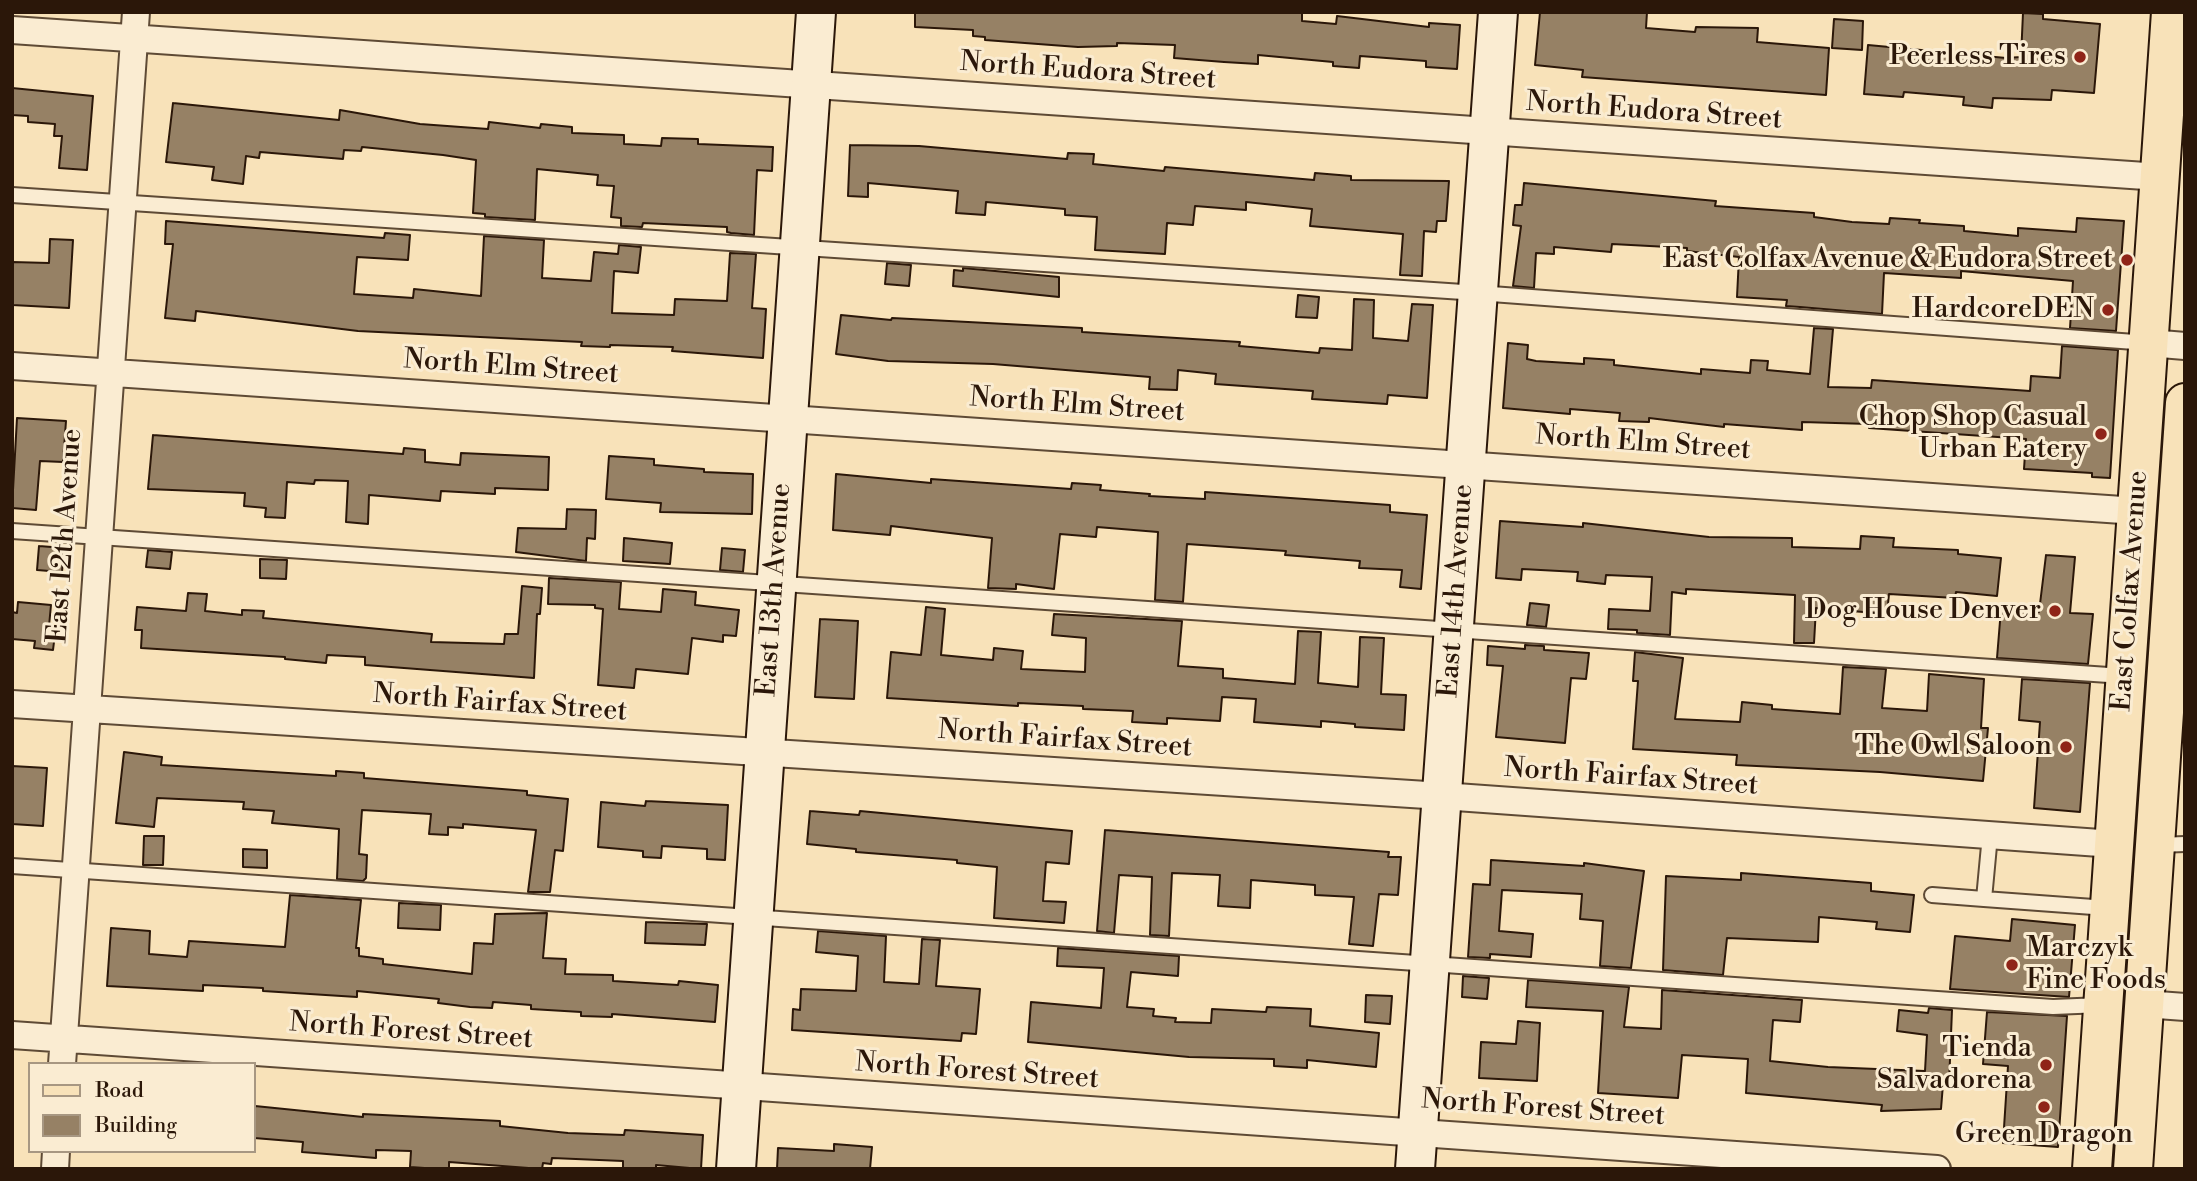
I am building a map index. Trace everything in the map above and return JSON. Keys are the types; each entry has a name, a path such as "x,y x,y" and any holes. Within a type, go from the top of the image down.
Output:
{"main road":[{"name":"East 13th Avenue","path":"736,1169 816,12"},
{"name":"East 14th Avenue","path":"1416,1150 1498,12"},
{"name":"East Colfax Avenue","path":"2092,1169 2137,511 2167,344 2160,177 2171,12"},
{"name":"East Colfax Avenue","path":"2133,1169 2144,1004 2170,844 2185,403"}],"street":[{"name":"East 12th Avenue","path":"63,1051 136,12"},
{"name":"North Eudora Street","path":"12,30 2160,177"},
{"name":"North Elm Street","path":"12,366 1466,463 2137,511"},
{"name":"North Fairfax Street","path":"12,704 1442,796 2114,844"},
{"path":"2144,1004 2185,1007"},
{"name":"North Forest Street","path":"12,1035 63,1051 742,1088 1416,1150 1937,1169"}],"lane":[{"path":"12,195 1478,293 2167,344"},
{"path":"12,531 776,581 2126,677"},
{"path":"1984,899 1990,835"},
{"path":"12,866 2053,1007 2103,1005"},
{"path":"1931,895 2110,908"}],"building":[{"path":"915,12 1302,12 1302,21 1336,24 1337,16 1429,27 1429,23 1460,25 1457,69 1426,67 1426,61 1360,56 1359,68 1333,66 1333,62 1258,55 1258,64 1174,58 1175,45 1117,43 1117,46 1078,47 985,40 985,37 973,36 973,30 915,27"},
{"path":"1540,12 1647,12 1646,28 1695,32 1696,27 1758,28 1757,42 1829,48 1826,95 1582,77 1583,70 1535,65"},
{"path":"2023,13 2043,14 2043,19 2100,24 2094,93 2052,90 2051,100 1993,98 1992,108 1963,105 1964,97 1904,92 1903,97 1864,94 1868,45 2006,58 2021,57"},
{"path":"1834,19 1863,21 1862,50 1832,48"},
{"path":"12,88 93,96 87,170 59,168 62,136 54,136 55,124 28,122 28,116 12,115"},
{"path":"173,103 339,120 340,110 420,124 488,129 489,122 540,128 541,124 572,127 572,133 624,135 624,144 661,146 662,138 698,139 698,144 773,147 772,171 757,170 754,235 727,232 727,227 643,223 642,227 621,226 621,218 611,217 614,186 597,185 598,175 537,169 535,220 485,217 485,214 473,213 476,160 443,155 362,147 361,151 344,150 343,159 260,152 259,158 246,156 243,184 212,180 214,167 166,162"},
{"path":"850,145 919,146 1067,159 1068,153 1094,154 1093,164 1164,171 1165,167 1314,180 1315,173 1351,176 1351,180 1449,181 1446,221 1437,221 1436,232 1424,231 1422,276 1400,275 1403,234 1310,226 1312,209 1246,202 1246,210 1195,206 1193,225 1167,223 1165,254 1095,250 1097,217 1065,215 1065,209 986,202 985,215 956,213 958,191 868,183 868,197 848,196"},
{"path":"1524,183 1716,201 1715,206 1814,213 1814,217 1852,222 1889,224 1890,218 1920,220 1919,223 1964,226 1964,231 2018,236 2018,228 2076,232 2077,218 2124,221 2116,331 2070,328 2073,281 1961,271 1961,278 1884,273 1882,314 1786,306 1787,300 1737,297 1739,257 1687,251 1687,248 1612,244 1611,252 1554,247 1554,254 1536,253 1534,288 1513,286 1521,226 1513,225 1515,205 1522,205"},
{"path":"166,221 384,238 385,233 410,235 408,260 357,257 354,294 413,298 414,289 481,296 484,236 544,240 542,278 591,281 594,252 618,254 619,245 641,247 638,273 614,271 612,313 674,315 675,299 727,301 730,253 756,254 752,308 766,309 763,358 672,351 673,347 581,346 582,342 358,331 196,311 195,321 165,318 173,244 165,244"},
{"path":"50,239 73,240 69,308 12,305 12,262 49,263"},
{"path":"887,263 911,265 909,286 885,284"},
{"path":"963,268 1059,277 1059,297 953,286 954,270 963,271"},
{"path":"1298,295 1319,297 1317,318 1296,317"},
{"path":"1354,299 1374,300 1373,338 1408,341 1412,304 1433,305 1427,398 1388,395 1387,404 1312,399 1313,391 1215,384 1216,374 1178,370 1177,390 1149,389 1150,377 993,364 888,361 836,354 841,315 891,320 1082,328 1082,332 1240,342 1239,346 1319,353 1320,348 1352,350"},
{"path":"1814,328 1833,329 1828,387 1871,388 1872,380 2030,391 2031,376 2060,378 2062,346 2118,350 2110,478 2092,477 2092,473 2024,469 2026,439 1869,428 1869,424 1802,422 1802,430 1724,424 1724,427 1649,418 1649,422 1619,421 1620,413 1570,409 1570,414 1503,408 1508,343 1528,345 1527,359 1536,361 1584,364 1584,358 1614,360 1614,365 1701,374 1701,369 1750,373 1751,360 1768,361 1767,370 1810,374"},
{"path":"17,418 66,421 63,462 40,461 36,510 12,508"},
{"path":"153,435 403,454 404,448 425,450 425,462 460,465 461,453 549,457 548,490 495,488 495,494 441,491 440,501 369,495 368,524 346,522 348,481 315,480 314,484 287,482 285,518 265,517 266,508 244,506 245,493 148,489"},
{"path":"609,456 654,459 654,465 704,469 704,472 753,474 752,514 660,512 661,503 606,499"},
{"path":"836,474 931,483 931,479 1071,489 1072,483 1101,485 1100,490 1150,494 1149,496 1205,499 1205,492 1390,505 1390,512 1427,515 1421,589 1400,587 1402,570 1359,568 1360,561 1285,555 1286,551 1187,544 1183,602 1155,600 1158,532 1097,527 1096,537 1060,534 1054,589 1016,584 1016,589 988,588 992,538 891,526 890,535 833,530"},
{"path":"567,509 596,510 595,539 587,538 586,561 516,552 518,528 566,529"},
{"path":"1500,521 1583,527 1583,523 1709,537 1792,538 1792,547 1860,549 1861,536 1894,538 1893,547 1958,550 1958,554 2001,558 1997,596 1956,592 1955,598 1889,594 1887,614 1816,608 1814,643 1794,643 1795,595 1686,589 1686,594 1672,592 1670,635 1608,629 1609,609 1650,611 1652,577 1606,575 1605,584 1577,581 1578,572 1522,569 1521,580 1496,578"},
{"path":"624,538 672,543 670,564 623,561"},
{"path":"39,546 64,548 62,572 37,570"},
{"path":"722,548 745,550 743,572 720,570"},
{"path":"148,550 172,552 170,569 146,567"},
{"name":"Dog House Denver","path":"2046,555 2075,557 2070,613 2093,614 2088,664 1997,658 2001,609 2039,612"},
{"path":"260,559 287,560 286,579 260,578"},
{"path":"549,578 621,582 619,609 661,612 663,589 696,592 695,605 739,610 736,636 723,635 723,642 692,638 688,674 636,669 634,688 598,685 603,609 595,608 595,605 548,604"},
{"path":"522,586 542,588 540,614 537,614 534,678 365,665 365,657 327,655 326,663 285,657 141,648 142,630 135,630 137,607 186,611 188,593 207,594 205,611 242,615 242,610 264,611 263,618 432,634 431,642 504,644 505,634 518,634"},
{"path":"18,602 51,605 49,626 56,626 53,650 34,648 35,641 12,639 12,612 17,613"},
{"path":"1530,603 1549,605 1546,627 1527,625"},
{"path":"926,607 945,609 941,655 993,660 994,648 1023,651 1021,669 1085,672 1086,638 1052,635 1054,614 1182,621 1178,666 1223,669 1223,678 1295,684 1298,631 1321,632 1318,683 1358,687 1360,637 1384,638 1381,694 1406,695 1404,730 1355,727 1355,724 1321,721 1321,727 1254,722 1256,699 1222,697 1220,721 1167,718 1167,724 1132,722 1133,711 1083,709 1083,706 1018,703 1018,706 887,698 891,652 921,655"},
{"path":"820,619 858,621 854,699 815,697"},
{"path":"1525,645 1544,646 1544,650 1589,653 1586,679 1571,678 1565,743 1496,737 1503,666 1487,665 1488,646 1525,649"},
{"path":"1635,652 1683,658 1675,719 1740,722 1742,702 1772,705 1772,709 1840,714 1843,667 1886,669 1882,708 1927,711 1929,674 1984,679 1981,728 1988,728 1983,781 1880,772 1736,765 1737,755 1633,749 1638,681 1633,681"},
{"path":"2022,679 2090,683 2080,812 2034,808 2040,722 2019,720"},
{"path":"124,752 162,757 161,765 336,776 336,771 364,773 364,778 527,791 527,795 568,799 563,851 555,850 550,892 528,892 536,830 463,824 463,828 448,827 448,835 429,834 431,814 362,810 359,854 367,855 366,878 363,881 337,879 339,829 272,823 274,811 243,809 244,802 157,798 154,827 116,823"},
{"path":"12,766 47,768 43,826 12,824"},
{"path":"646,801 728,805 725,860 707,859 707,849 662,846 661,858 643,857 643,851 598,847 601,802 645,806"},
{"path":"810,811 859,815 860,811 1072,831 1069,864 1046,862 1043,901 1066,902 1064,923 994,918 997,867 957,863 957,860 856,852 856,849 807,844"},
{"path":"1105,830 1389,852 1388,857 1401,857 1398,895 1379,894 1373,946 1349,944 1354,897 1315,895 1315,885 1251,880 1250,908 1218,906 1220,875 1172,873 1169,936 1150,935 1152,877 1119,875 1114,933 1097,931"},
{"path":"144,836 164,836 163,865 143,865"},
{"path":"243,849 267,850 267,868 243,867"},
{"path":"1491,860 1584,866 1584,863 1644,871 1631,968 1600,966 1603,921 1580,919 1582,894 1502,890 1499,931 1533,934 1531,957 1490,954 1490,958 1468,957 1473,884 1490,885"},
{"path":"1741,873 1871,883 1871,891 1914,895 1910,932 1876,929 1877,922 1819,917 1818,942 1727,938 1723,975 1663,970 1666,876 1741,880"},
{"path":"290,895 361,900 356,948 359,948 359,956 383,959 383,964 472,974 474,943 493,944 495,914 547,913 543,958 566,959 565,974 613,975 613,981 678,985 679,981 718,985 715,1022 612,1014 612,1017 581,1016 581,1012 531,1009 531,1005 493,1002 492,1008 470,1007 438,1003 439,999 357,991 357,997 203,985 203,991 107,986 111,928 150,931 149,954 187,957 189,941 285,947"},
{"path":"399,903 441,905 440,930 398,928"},
{"name":"Marczyk Fine Foods","path":"2012,919 2075,925 2069,997 1950,989 1955,936 2010,941"},
{"path":"646,922 707,924 705,945 645,943"},
{"path":"818,931 886,936 884,982 919,984 922,939 940,940 936,986 980,989 976,1034 962,1033 961,1041 792,1030 793,1009 800,1010 801,989 856,991 858,956 816,952"},
{"path":"1058,948 1179,956 1178,976 1131,972 1127,1007 1154,1009 1153,1016 1176,1018 1175,1022 1211,1023 1212,1009 1266,1012 1267,1007 1311,1009 1310,1026 1379,1033 1376,1067 1307,1060 1307,1068 1274,1066 1274,1059 1189,1057 1028,1042 1031,1002 1101,1008 1104,968 1057,966"},
{"path":"1463,976 1489,978 1487,999 1462,997"},
{"path":"1528,980 1629,987 1624,1027 1661,1029 1662,990 1802,1000 1800,1022 1773,1020 1770,1061 1828,1067 1925,1071 1927,1035 1897,1031 1899,1010 1928,1013 1929,1008 1952,1010 1949,1084 1943,1084 1941,1109 1881,1111 1882,1105 1746,1093 1748,1059 1682,1055 1678,1098 1598,1093 1603,1011 1526,1007"},
{"path":"1366,995 1392,996 1390,1024 1365,1022"},
{"path":"1987,1012 2067,1016 2058,1147 2003,1143 2008,1066 1983,1064"},
{"path":"1518,1021 1540,1023 1537,1081 1479,1078 1481,1042 1516,1044"},
{"path":"256,1106 363,1117 363,1114 500,1121 500,1126 568,1133 624,1135 625,1130 703,1135 701,1169 656,1165 656,1169 623,1169 623,1161 552,1158 551,1164 543,1163 542,1169 449,1162 449,1169 439,1169 410,1167 411,1151 376,1150 376,1158 302,1152 303,1142 256,1138"},
{"path":"834,1144 872,1147 870,1169 777,1169 778,1148 834,1151"}],"place":[{"name":"Peerless Tires","path":"2080,57"},
{"name":"East Colfax Avenue & Eudora Street","path":"2127,260"},
{"name":"HardcoreDEN","path":"2108,310"},
{"name":"Chop Shop Casual Urban Eatery","path":"2101,434"},
{"name":"Dog House Denver","path":"2055,611"},
{"name":"The Owl Saloon","path":"2066,747"},
{"name":"Marczyk Fine Foods","path":"2012,965"},
{"name":"Tienda Salvadorena","path":"2046,1065"},
{"name":"Green Dragon","path":"2044,1107"}]}
